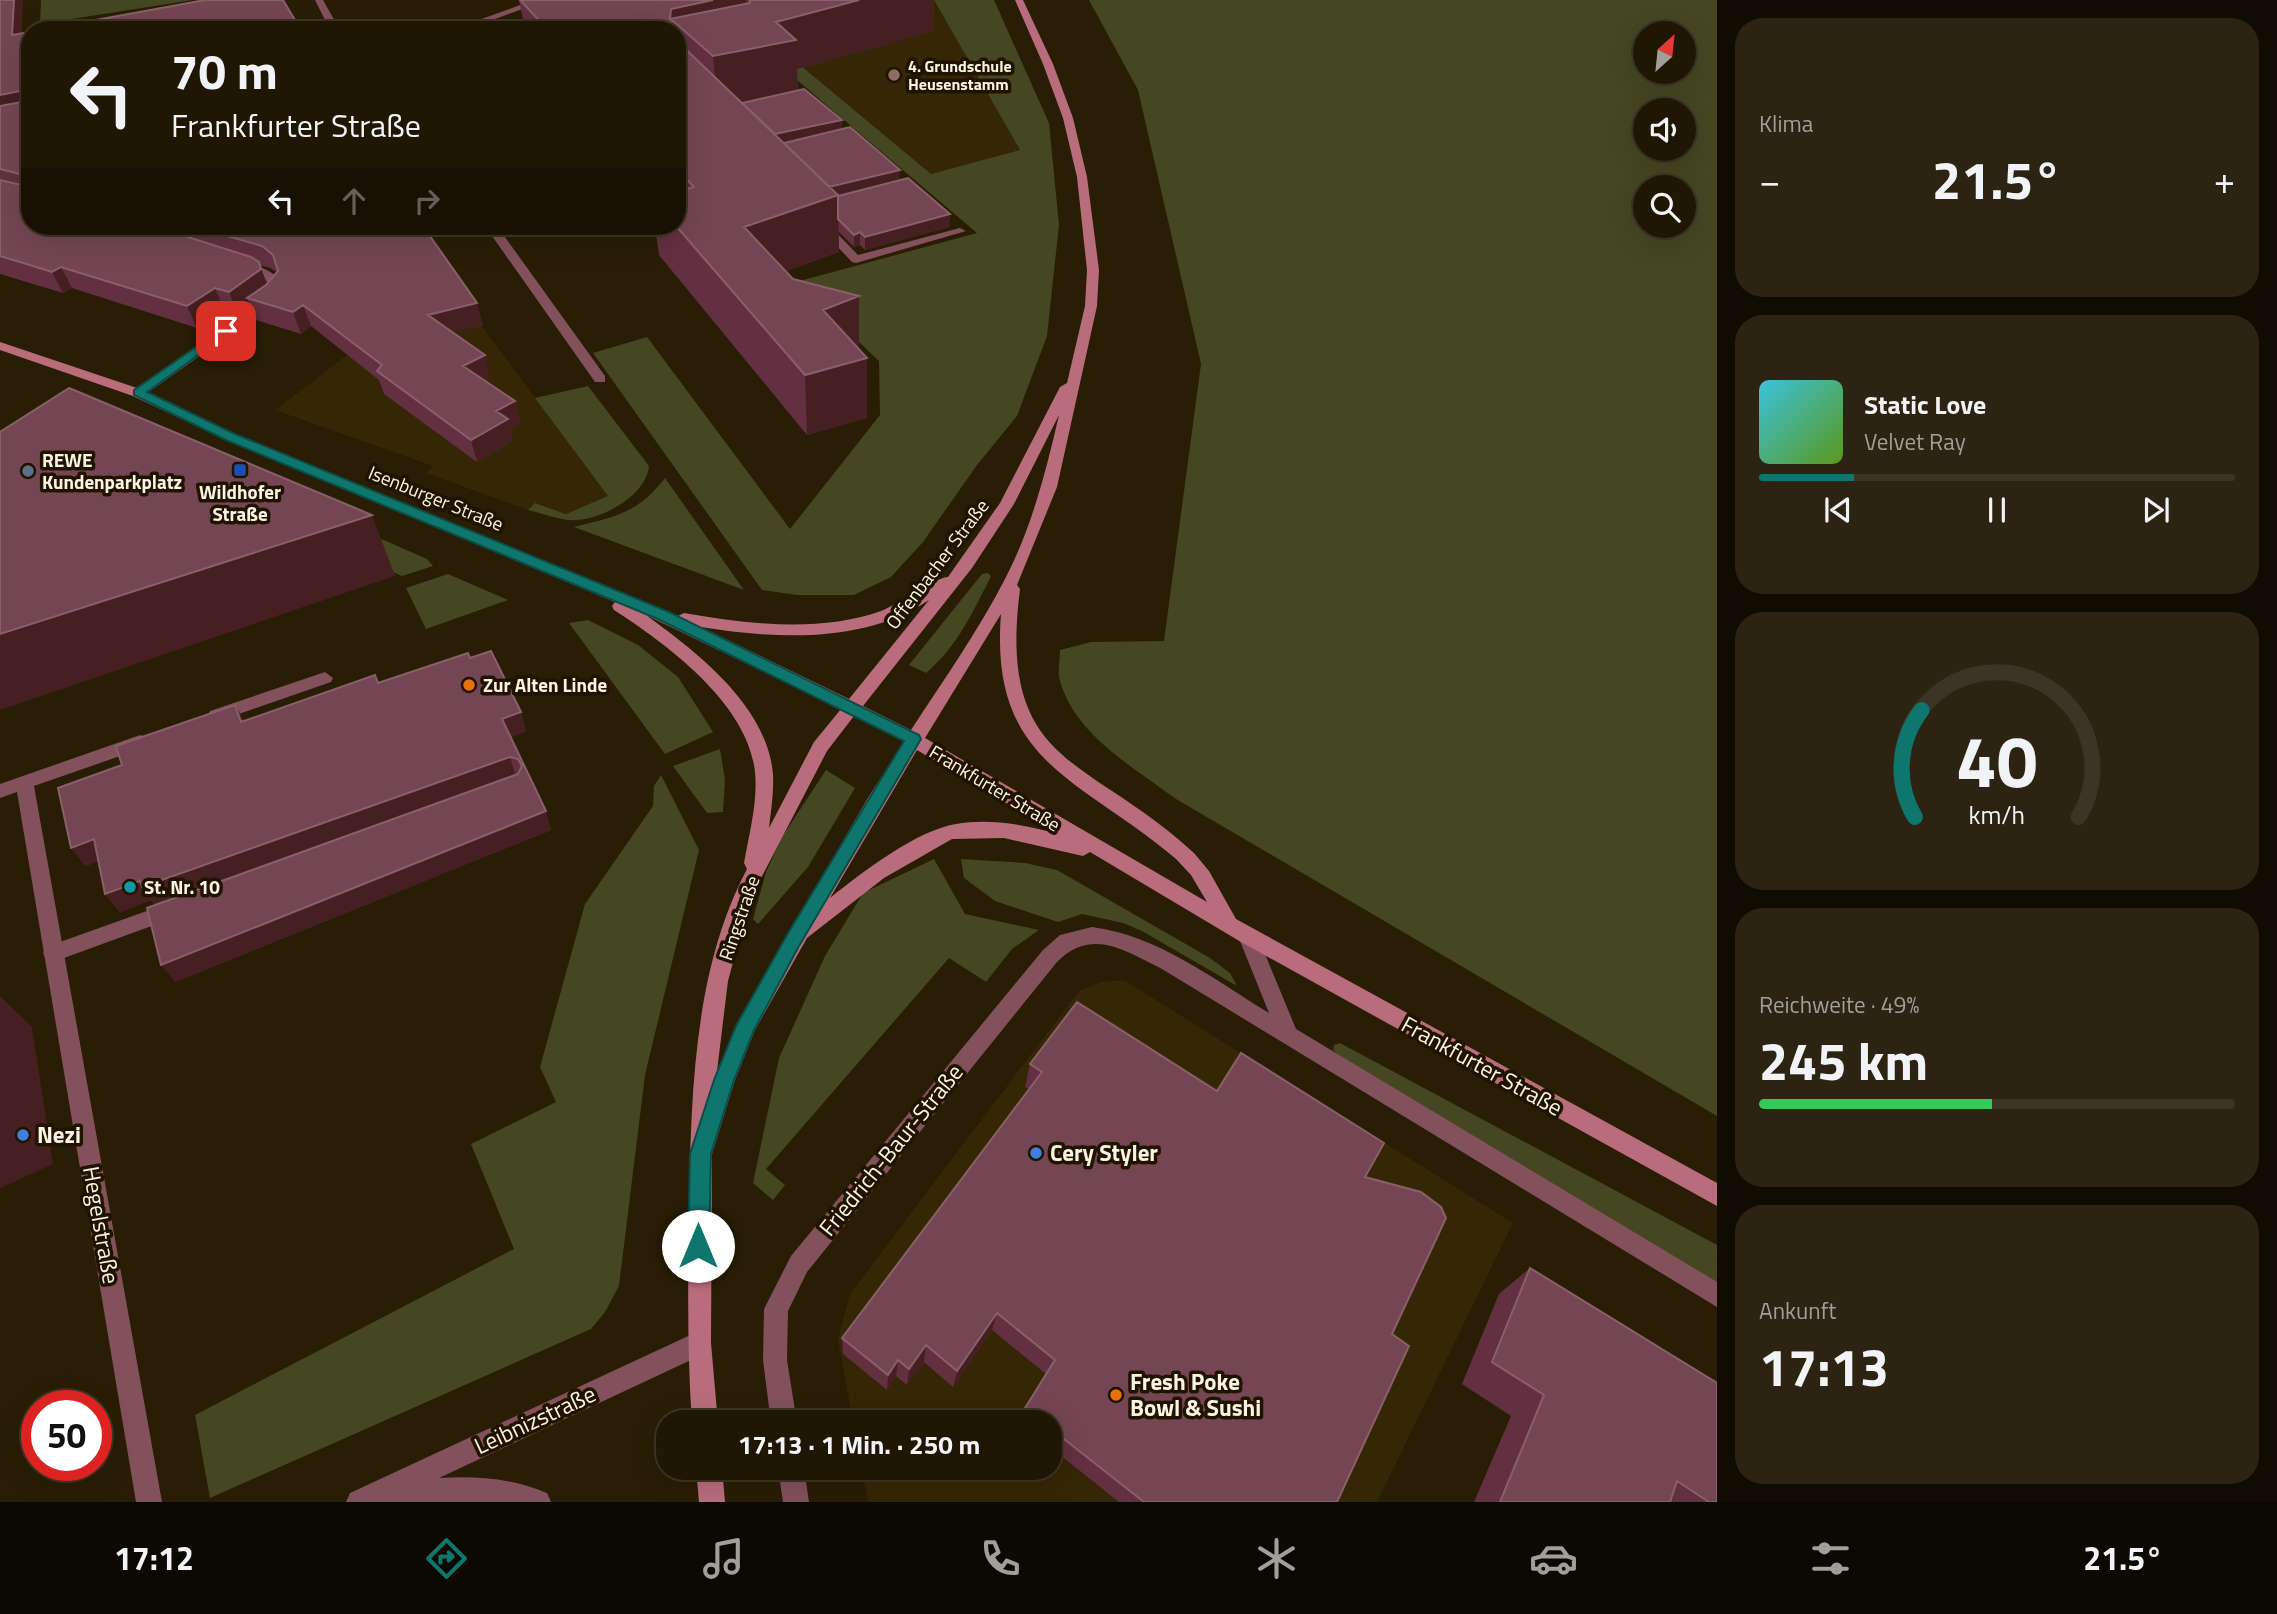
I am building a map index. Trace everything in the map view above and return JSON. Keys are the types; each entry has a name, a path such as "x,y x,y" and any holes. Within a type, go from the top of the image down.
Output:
{"main road":[{"name":"Offenbacher Straße","path":"914,739 978,640 1014,577 1050,487 1091,306 1093,270 1082,177 1058,89 1019,0"},
{"name":"Isenburger Straße","path":"0,346 138,393 231,437 562,572 663,616 850,707"},
{"name":"Offenbacher Straße","path":"850,707 967,564 1007,504 1080,362"},
{"path":"663,616 722,626 776,630 807,630 855,624 902,611 933,592 967,564"},
{"path":"562,572 656,631 708,675 738,709 761,752 764,771 764,797 750,881"},
{"path":"1014,577 1007,622 1006,667 1010,692 1022,716 1038,741 1056,761 1126,809 1192,863 1239,931"},
{"name":"Frankfurter Straße","path":"850,707 914,739 1106,855 1239,931 1717,1195"},
{"name":"Ringstraße","path":"704,1410 699,1343 701,1154 708,1048 718,981 730,936 750,881 820,747 850,707"},
{"name":"Ringstraße","path":"701,1154 724,1080 746,1026 793,940 914,739"},
{"path":"793,940 857,884 898,857 955,831 1002,831 1048,838 1106,855"},
{"path":"710,1480 712,1502"}],"street":[{"path":"319,0 330,21"},
{"path":"481,21 543,0"},
{"path":"818,220 856,259 960,231"},
{"path":"497,235 600,379"},
{"path":"138,393 268,302 278,291 275,279 265,273 226,261"},
{"path":"205,720 325,678"},
{"path":"0,791 153,738"},
{"name":"Hegelstraße","path":"24,782 149,1502"},
{"path":"54,953 184,906"},
{"path":"1239,931 1288,1034 1717,1295"},
{"name":"Friedrich-Baur-Straße","path":"782,1410 775,1360 776,1309 799,1264 1050,956 1066,942 1078,937 1104,937 1169,963 1288,1034"},
{"name":"Leibnizstraße","path":"364,1499 699,1343"},
{"path":"793,1480 796,1502"},
{"name":"Leibnizstraße","path":"364,1499 450,1489 519,1494 538,1502"}],"shaded area":[{"name":"4. Grundschule Heusenstamm","path":"722,0 934,0 1020,150 931,174"},
{"path":"467,299 481,325 609,496 566,514 536,503 528,510 426,473 433,466 275,410 346,356 412,312"},
{"path":"1124,980 1513,1223 1377,1502 868,1502 864,1480 1062,1480 1062,1410 851,1410 838,1339 850,1294 1079,991 1101,982"}],"green space":[{"path":"41,0 193,0 59,21 40,21"},
{"path":"703,0 722,0 931,174 1020,150 934,0 994,0 1049,123 1059,225 1047,336 1017,416 977,465 923,542 891,577 854,595 797,595 762,590 593,353 647,337 790,529 880,415 879,361 796,282 977,233"},
{"path":"1089,0 1717,0 1717,1116 1176,799 1106,747 1077,715 1066,697 1059,677 1060,650 1091,642 1164,641 1201,364 1138,90"},
{"path":"588,386 649,466 646,478 629,498 618,506 592,517 567,520 528,510 535,503 566,514 608,496 535,398"},
{"path":"665,478 744,590 574,527 625,512 645,499"},
{"path":"361,530 427,559 433,566 402,576 338,548"},
{"path":"988,573 991,576 978,603 947,652 926,673 909,665 982,574"},
{"path":"448,574 508,600 426,629 406,588"},
{"path":"588,620 638,645 678,677 713,732 665,754 569,623"},
{"path":"720,749 725,780 723,812 707,813 673,766"},
{"path":"826,770 855,788 808,867 758,924 753,919 766,872 782,837"},
{"path":"661,775 699,850 645,1075 619,1286 605,1312 591,1329 210,1498 195,1415 514,1249 471,1144 556,1102 540,1067 585,904 653,806 654,786"},
{"path":"934,859 965,914 1039,930 1012,949 986,982 949,958 766,1169 785,1185 773,1200 753,1183 779,1058 825,956 863,893"},
{"path":"961,859 1025,863 1057,870 1210,958 1230,973 1237,986 1142,931 1123,923 1082,914 1058,922 995,901 964,878"},
{"path":"1340,1043 1717,1245 1717,1283 1343,1059 1333,1050 1334,1045"}],"building":[{"path":"0,0 14,0 12,35 21,34 21,92 0,95"},
{"path":"205,0 283,0 296,21 90,21"},
{"path":"520,0 713,0 671,9 670,19 750,3 750,0 859,0 776,22 796,40 713,56 686,32 686,21 540,21"},
{"path":"686,50 838,195 744,227 793,279 859,296 823,310 867,358 805,375 684,235 686,235 686,189 694,187 686,179"},
{"path":"804,89 842,120 775,134 742,103"},
{"path":"21,102 21,185 20,174 0,169 0,106"},
{"path":"850,127 900,170 829,187 784,143"},
{"path":"908,178 950,214 865,237 860,232 854,235 838,219 838,196"},
{"path":"0,180 21,185 21,235 181,235 251,257 259,262 261,269 229,292 215,288 187,306 61,267 52,272 0,256"},
{"path":"224,235 429,235 477,303 428,315 485,355 463,366 515,401 496,411 508,419 471,440 377,371 382,365 303,305 293,312 247,298 266,285 278,271 273,255 262,246"},
{"path":"69,388 372,515 0,634 0,432"},
{"path":"491,651 521,712 502,719 546,811 161,965 147,908 518,774 522,766 518,759 510,757 142,887 140,881 105,894 94,839 71,848 58,788 122,765 116,746 235,705 241,722 375,675 378,683 468,653 470,658"},
{"path":"1077,1002 1217,1091 1241,1053 1384,1143 1365,1177 1421,1192 1441,1207 1446,1218 1392,1334 1409,1346 1337,1502 1144,1502 1062,1437 1062,1410 1025,1408 1055,1360 997,1313 957,1371 926,1345 909,1369 898,1360 888,1375 842,1338 1042,1072 1030,1064"},
{"path":"1530,1268 1717,1383 1717,1502 1709,1502 1677,1481 1670,1502 1500,1502 1544,1395 1492,1362"}],"place":[{"name":"4. Grundschule Heusenstamm","path":"894,75"},
{"name":"Wildhofer Straße","path":"240,470"},
{"name":"REWE Kundenparkplatz","path":"28,471"},
{"name":"Zur Alten Linde","path":"469,685"},
{"name":"St. Nr. 10","path":"130,887"},
{"name":"Nezi","path":"23,1135"},
{"name":"Cery Styler","path":"1036,1153"},
{"name":"Fresh Poke Bowl & Sushi","path":"1116,1395"}],"route":[{"path":"226,331 138,393 231,437 531,559 663,616 914,739 846,849 746,1026 724,1080 701,1154 698,1246"}]}
